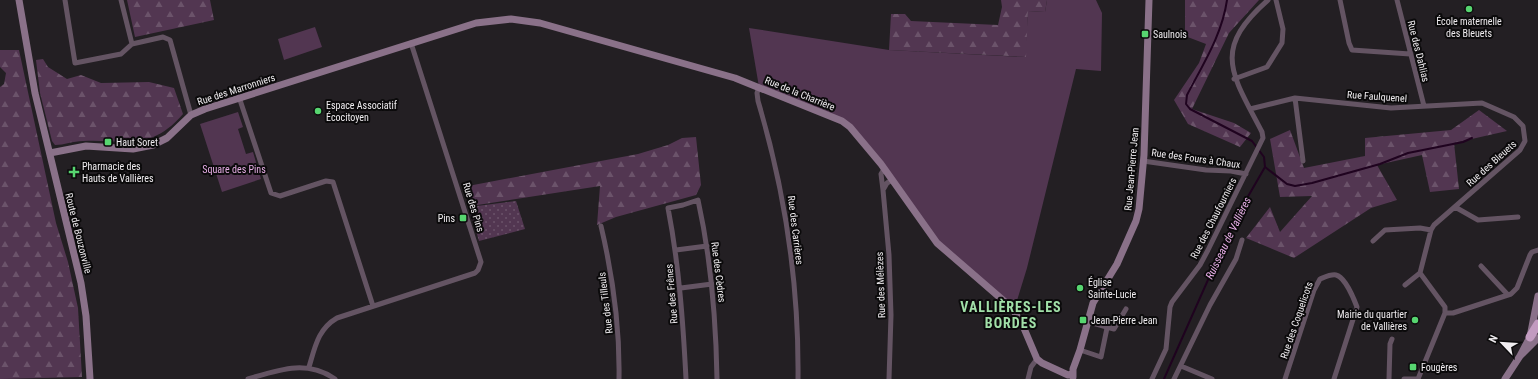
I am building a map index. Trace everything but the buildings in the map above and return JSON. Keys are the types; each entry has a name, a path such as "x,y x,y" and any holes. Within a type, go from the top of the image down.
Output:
{"highway":[{"path":"1534,337 1538,324"}],"street":[{"name":"Route de Bouzonville","path":"19,0 35,93 83,294 88,336 90,379"},
{"path":"64,0 75,63 121,54 132,44 163,37 170,40 192,115"},
{"path":"121,0 132,44"},
{"name":"Rue Jean-Pierre Jean","path":"1073,377 1093,303 1116,266 1136,221 1139,209 1143,161 1149,0"},
{"path":"1268,0 1242,26 1236,39 1231,61 1234,79 1267,67 1282,43 1283,29 1276,0"},
{"path":"1340,0 1349,43 1352,50 1410,54"},
{"name":"Rue des Dahlias","path":"1398,0 1410,54 1424,106"},
{"name":"Rue de la Charrière","path":"411,42 476,23 500,20 525,20 705,69 759,87 842,121 850,127 884,169 937,244 1012,308 1023,326 1036,359"},
{"name":"Rue des Marronniers","path":"50,153 86,146 133,148 153,145 171,135 192,115 205,108 411,42"},
{"name":"Rue des Pins","path":"308,367 317,341 325,327 338,318 475,273 481,262 411,42"},
{"name":"Rue des Chaufourniers","path":"1152,379 1166,348 1170,307 1172,302 1205,255 1263,138 1262,132 1234,79"},
{"name":"Rue des Carrières","path":"759,87 757,96 777,169 785,212 791,261 798,379"},
{"path":"239,97 271,193 280,196 326,181 333,182 373,306"},
{"path":"1295,98 1303,161"},
{"name":"Rue Faulquenel","path":"1250,109 1295,98 1391,108 1482,103"},
{"name":"Rue des Bleuets","path":"1431,230 1520,150 1525,141 1525,130 1520,122 1482,103"},
{"name":"Rue des Fours à Chaux","path":"1143,161 1246,174"},
{"name":"Rue des Mélèzes","path":"884,169 881,174 889,255 891,316 889,379"},
{"path":"882,190 887,183 892,180"},
{"name":"Rue des Cèdres","path":"668,208 698,200 707,246 712,284 716,337 717,379"},
{"path":"1455,207 1478,220 1518,217"},
{"name":"Rue des Frênes","path":"668,208 676,250 686,379"},
{"name":"Rue des Tilleuls","path":"601,226 615,298 619,340 619,379"},
{"path":"1373,241 1385,230 1420,228 1431,230 1420,273 1405,286"},
{"path":"1174,379 1210,305 1236,259 1242,240"},
{"path":"676,250 707,246"},
{"path":"1445,313 1453,313 1508,295 1517,288 1532,252 1538,250"},
{"path":"1481,266 1508,295"},
{"path":"1404,379 1418,379 1445,313 1445,307 1420,273"},
{"name":"Rue des Coquelicots","path":"1285,379 1314,290 1320,279 1337,275 1342,279 1357,308 1334,379"},
{"path":"680,288 712,284"},
{"path":"1505,379 1534,337 1538,296"},
{"path":"1088,322 1107,328 1116,328 1126,308"},
{"path":"1080,350 1101,357 1107,328"},
{"path":"1389,379 1390,344 1392,339"},
{"path":"1028,379 1031,367 1036,359 1073,377"},
{"path":"1181,366 1212,379"},
{"path":"248,379 283,368 308,367 321,371 335,379"}],"green space":[{"path":"127,0 210,0 214,20 135,37"},
{"path":"1001,0 1047,0 1045,12 1028,11 1026,57 889,50 891,14 905,14 911,21 998,25 1002,7"},
{"path":"1047,0 1096,0 1102,13 1101,71 1076,69 1027,268 1015,307 953,259 850,127 759,87 749,28 889,50 1025,57 1028,11 1045,12"},
{"path":"1185,0 1259,0 1229,33 1192,109 1234,123 1251,133 1240,147 1188,124 1174,100 1199,63 1206,44 1185,36"},
{"path":"315,27 322,47 284,60 278,39"},
{"path":"0,50 19,50 56,223 68,262 78,308 82,377 0,379 0,87 4,84 6,73 0,67"},
{"path":"43,59 48,67 67,79 81,75 101,83 149,82 174,88 183,114 160,134 148,139 125,142 79,141 55,145 52,141 40,93 36,60"},
{"path":"1479,110 1507,131 1454,143 1459,189 1430,192 1422,155 1377,165 1397,200 1371,208 1294,258 1246,238 1270,207 1280,232 1312,196 1280,197 1270,139 1290,130 1304,168 1365,156 1365,138 1451,130"},
{"name":"Square des Pins","path":"238,112 243,127 238,129 246,154 253,152 261,179 222,192 200,124"},
{"path":"696,137 701,185 696,195 616,217 597,225 600,186 471,206 468,186 638,154 668,145 682,138"},
{"path":"516,201 525,229 479,241 469,207"}],"waterway":[{"name":"Ruisseau de Vallières","path":"1164,379 1235,219 1265,167 1264,157 1252,141 1190,109 1186,104 1187,95 1205,61 1221,25 1227,0"},
{"path":"1265,167 1287,184 1295,186 1312,183 1380,164 1408,153 1463,142 1472,138"}],"place":[{"name":"École maternelle des Bleuets","path":"1469,9"},
{"name":"Saulnois","path":"1145,34"},
{"name":"Espace Associatif Écocitoyen","path":"318,111"},
{"name":"Haut Soret","path":"108,142"},
{"name":"Pharmacie des Hauts de Vallières","path":"74,172"},
{"name":"Pins","path":"463,218"},
{"name":"Église Sainte-Lucie","path":"1080,288"},
{"name":"Jean-Pierre Jean","path":"1083,320"},
{"name":"Mairie du quartier de Vallières","path":"1415,320"},
{"name":"Fougères","path":"1413,367"}],"district":[{"name":"VALLIÈRES-LES BORDES","path":"1011,316"}]}
